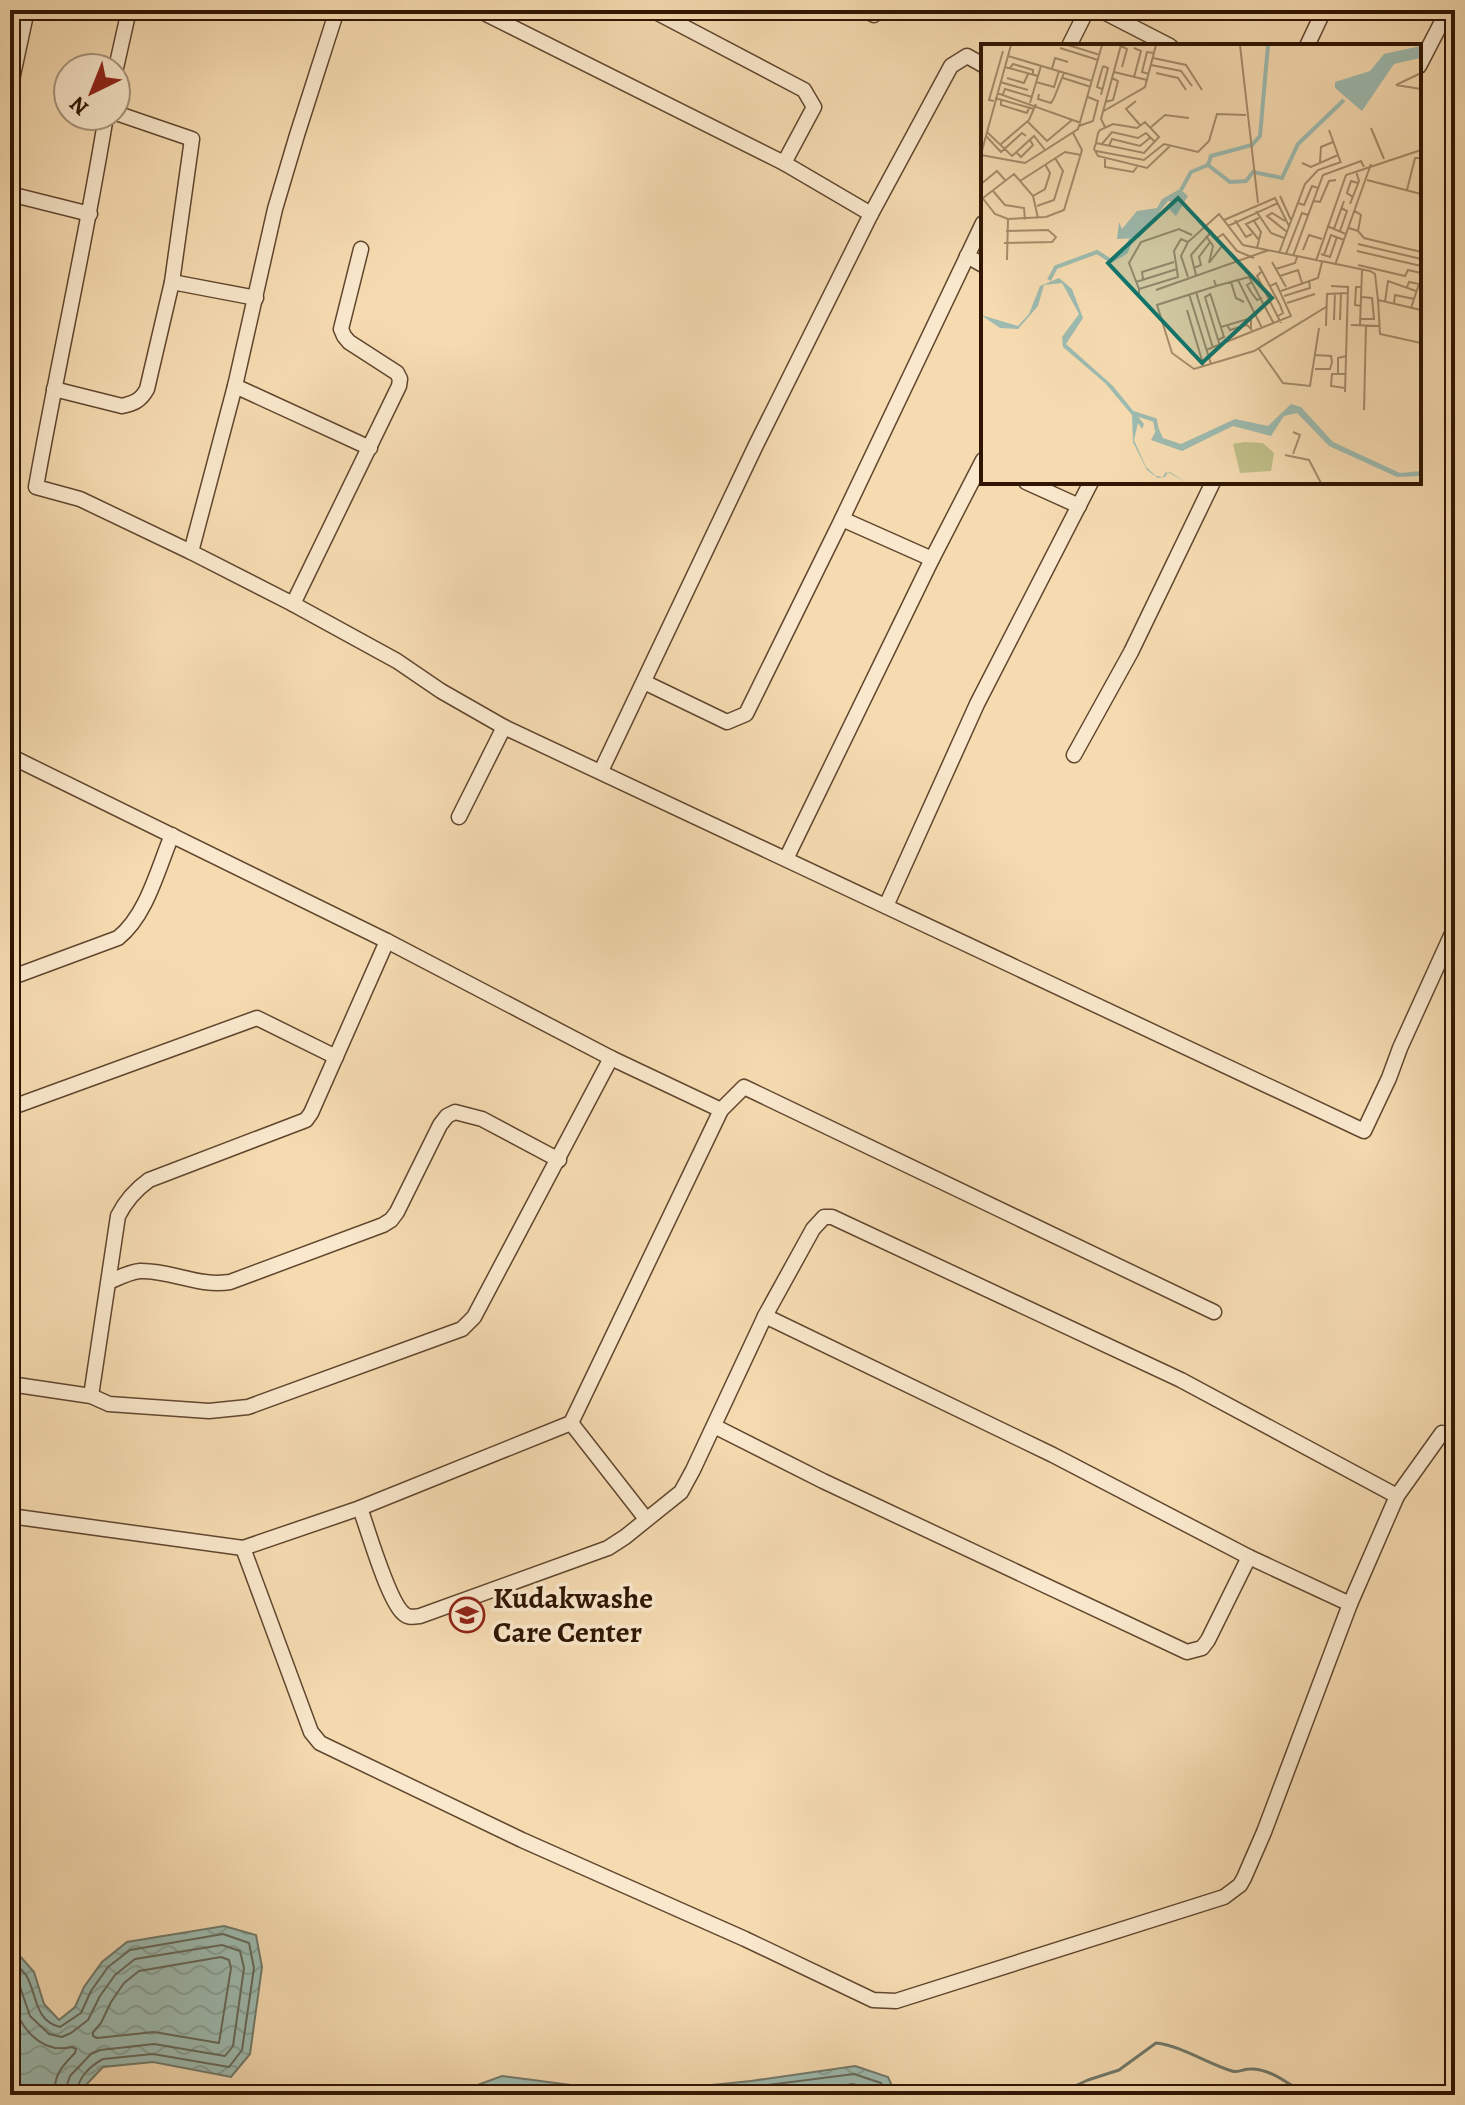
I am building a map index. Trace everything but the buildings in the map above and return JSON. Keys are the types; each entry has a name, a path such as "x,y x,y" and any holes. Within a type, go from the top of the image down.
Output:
{"street":[{"path":"10,89 16,25 27,10"},
{"path":"120,52 129,10"},
{"path":"191,552 235,386 275,209 337,10"},
{"path":"478,10 784,163 871,214"},
{"path":"652,10 804,90 814,107 784,163"},
{"path":"1070,44 1087,10"},
{"path":"1100,10 1166,44"},
{"path":"1308,44 1324,10"},
{"path":"1421,62 1448,10"},
{"path":"601,771 756,445 871,214 951,66 967,56 981,64"},
{"path":"54,389 122,406 142,399 147,389 172,282 192,139 132,118"},
{"path":"103,132 36,487 80,499 293,604 397,661 441,691 504,727 1364,1131 1455,927"},
{"path":"10,194 90,214"},
{"path":"644,682 727,722 746,714 981,227"},
{"path":"293,604 399,386 397,373 349,342 341,329 361,249"},
{"path":"967,256 981,264"},
{"path":"172,282 256,298"},
{"path":"235,386 370,448"},
{"path":"786,859 981,465"},
{"path":"1030,484 1079,506"},
{"path":"886,906 977,704 1090,484"},
{"path":"1074,755 1131,652 1212,484"},
{"path":"842,519 932,559"},
{"path":"459,817 504,727"},
{"path":"10,756 387,941 611,1058 721,1110"},
{"path":"10,978 118,938 126,932 139,917 172,835"},
{"path":"91,1396 118,1216 125,1202 149,1180 306,1120 387,941"},
{"path":"10,1108 257,1018 336,1057"},
{"path":"10,1384 91,1396 109,1404 209,1411 248,1407 462,1329 474,1317 611,1058"},
{"path":"10,1516 243,1548 360,1508 571,1423 721,1110 744,1087 1214,1312"},
{"path":"109,1282 140,1271 199,1283 230,1282 383,1225 397,1212 440,1125 455,1112 482,1119 559,1160"},
{"path":"360,1508 391,1593 400,1611 409,1617 420,1616 608,1548 681,1492 765,1316 813,1229 824,1217 832,1217 1181,1380 1397,1496"},
{"path":"765,1316 1053,1455 1249,1557 1350,1604"},
{"path":"571,1423 646,1519"},
{"path":"714,1426 823,1481 1187,1652 1202,1648 1208,1640 1249,1557"},
{"path":"243,1548 311,1732 320,1743 522,1840 745,1939 873,2000 896,2001 1232,1892 1244,1878 1264,1832 1350,1604 1397,1496 1442,1433"}],"water":[{"path":"224,1926 256,1935 262,1967 250,2054 231,2077 153,2062 103,2067 84,2087 86,2095 10,2095 10,1957 20,1956 34,1972 44,2004 59,2020 75,2007 84,1987 102,1962 127,1942"},
{"path":"855,2066 888,2077 896,2095 450,2095 502,2076 632,2093"}],"waterway":[{"path":"1055,2095 1119,2070 1156,2043 1232,2071 1265,2071 1306,2095"}],"place":[{"name":"Kudakwashe Care Center","path":"467,1615"}]}
